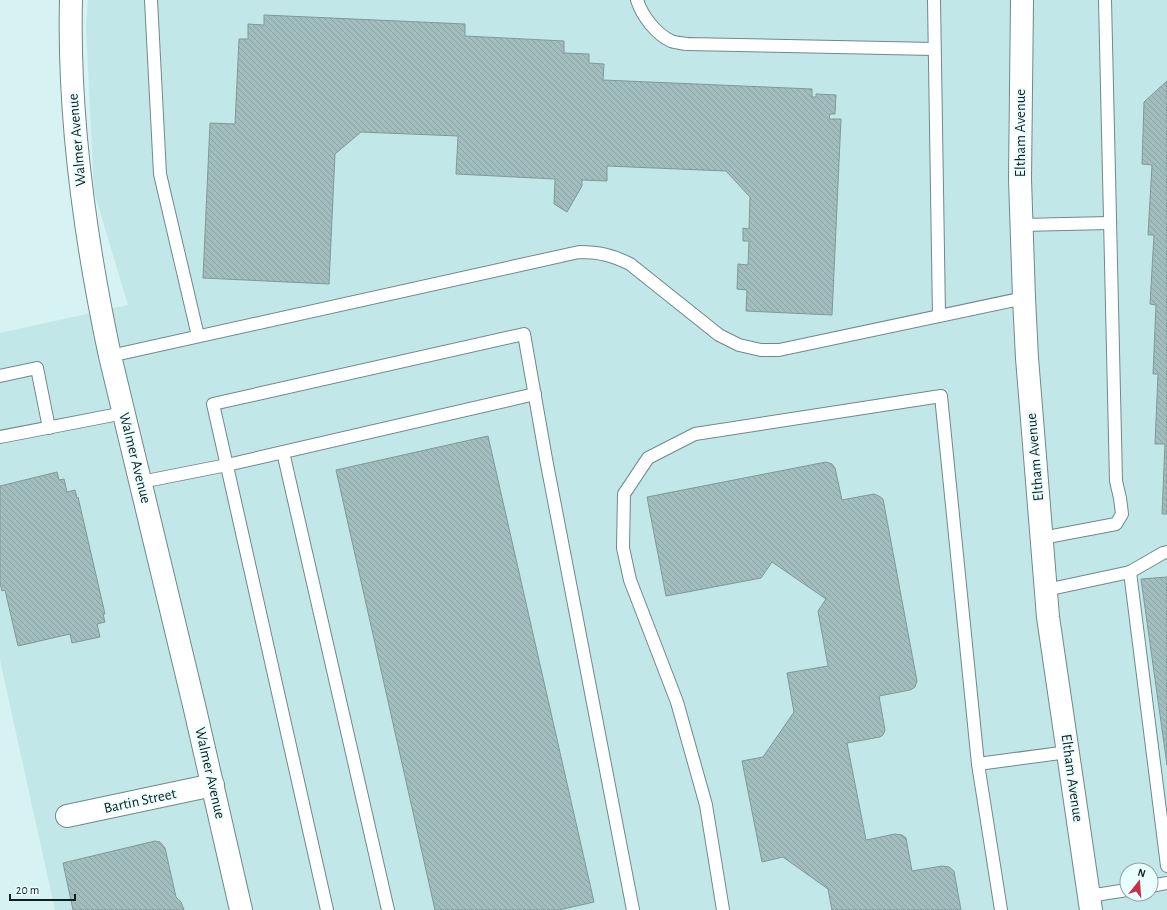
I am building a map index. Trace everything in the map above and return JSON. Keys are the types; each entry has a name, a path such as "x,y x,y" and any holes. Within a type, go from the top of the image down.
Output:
{"street":[{"name":"Walmer Avenue","path":"71,0 70,25 72,106 82,199 100,306 110,356 213,785 241,910"},
{"name":"Eltham Avenue","path":"1022,0 1020,179 1021,225 1024,298 1042,538 1048,617 1090,903"},
{"name":"Bartin Street","path":"66,816 213,785"}],"lane":[{"path":"151,0 160,174 198,336"},
{"path":"637,0 640,9 656,30 672,42 687,44 934,49"},
{"path":"934,0 939,316"},
{"path":"1042,538 1116,524 1122,514 1116,481 1105,0"},
{"path":"1021,225 1110,223"},
{"path":"110,356 579,252 595,252 615,257 630,264 719,335 739,345 761,350 779,350 1024,298"},
{"path":"327,910 213,404 524,334 546,459 633,910"},
{"path":"0,376 37,368 49,428"},
{"path":"141,482 227,465 535,394"},
{"path":"723,910 704,797 677,702 630,580 623,548 624,494 648,458 694,434 941,396 978,764 1001,910"},
{"path":"0,437 124,413"},
{"path":"283,452 388,910"},
{"path":"1046,590 1130,572 1167,552"},
{"path":"1130,572 1167,866"},
{"path":"978,764 1068,752"},
{"path":"1090,903 1119,893"}],"shaded area":[{"path":"88,0 1167,0 1167,910 55,910 0,660 0,333 128,305 94,192 86,27"}],"building":[{"path":"264,15 465,24 465,36 564,41 564,53 589,54 589,63 604,64 603,80 812,89 812,97 816,97 816,94 836,95 835,114 830,114 829,119 841,119 832,315 746,311 747,290 737,289 738,264 748,265 749,241 743,241 743,228 749,229 750,197 726,171 607,166 607,181 582,180 582,186 567,212 554,204 555,179 456,174 458,136 361,132 335,154 329,284 203,278 210,123 235,124 239,39 248,39 248,24 264,25"},
{"path":"1167,81 1167,514 1162,514 1165,444 1155,444 1158,374 1153,374 1156,305 1150,304 1154,235 1148,235 1152,165 1142,164 1144,102"},
{"path":"488,436 594,902 559,910 435,910 336,470"},
{"path":"826,462 832,464 835,468 842,500 874,494 883,499 917,681 915,687 910,690 879,696 885,730 883,735 880,737 847,743 866,840 895,834 902,835 906,838 912,871 942,866 949,867 954,871 961,910 832,910 828,889 783,857 762,862 742,761 763,757 794,712 787,673 828,666 818,611 826,599 772,562 761,578 666,596 647,497"},
{"path":"57,472 59,480 64,479 67,492 75,490 77,498 78,497 105,614 103,614 105,622 97,624 100,637 72,643 70,634 18,646 5,590 2,591 0,583 0,486"},
{"path":"1167,577 1167,765 1141,579"},
{"path":"155,841 160,842 165,848 176,897 181,902 184,910 73,910 63,863"}]}
